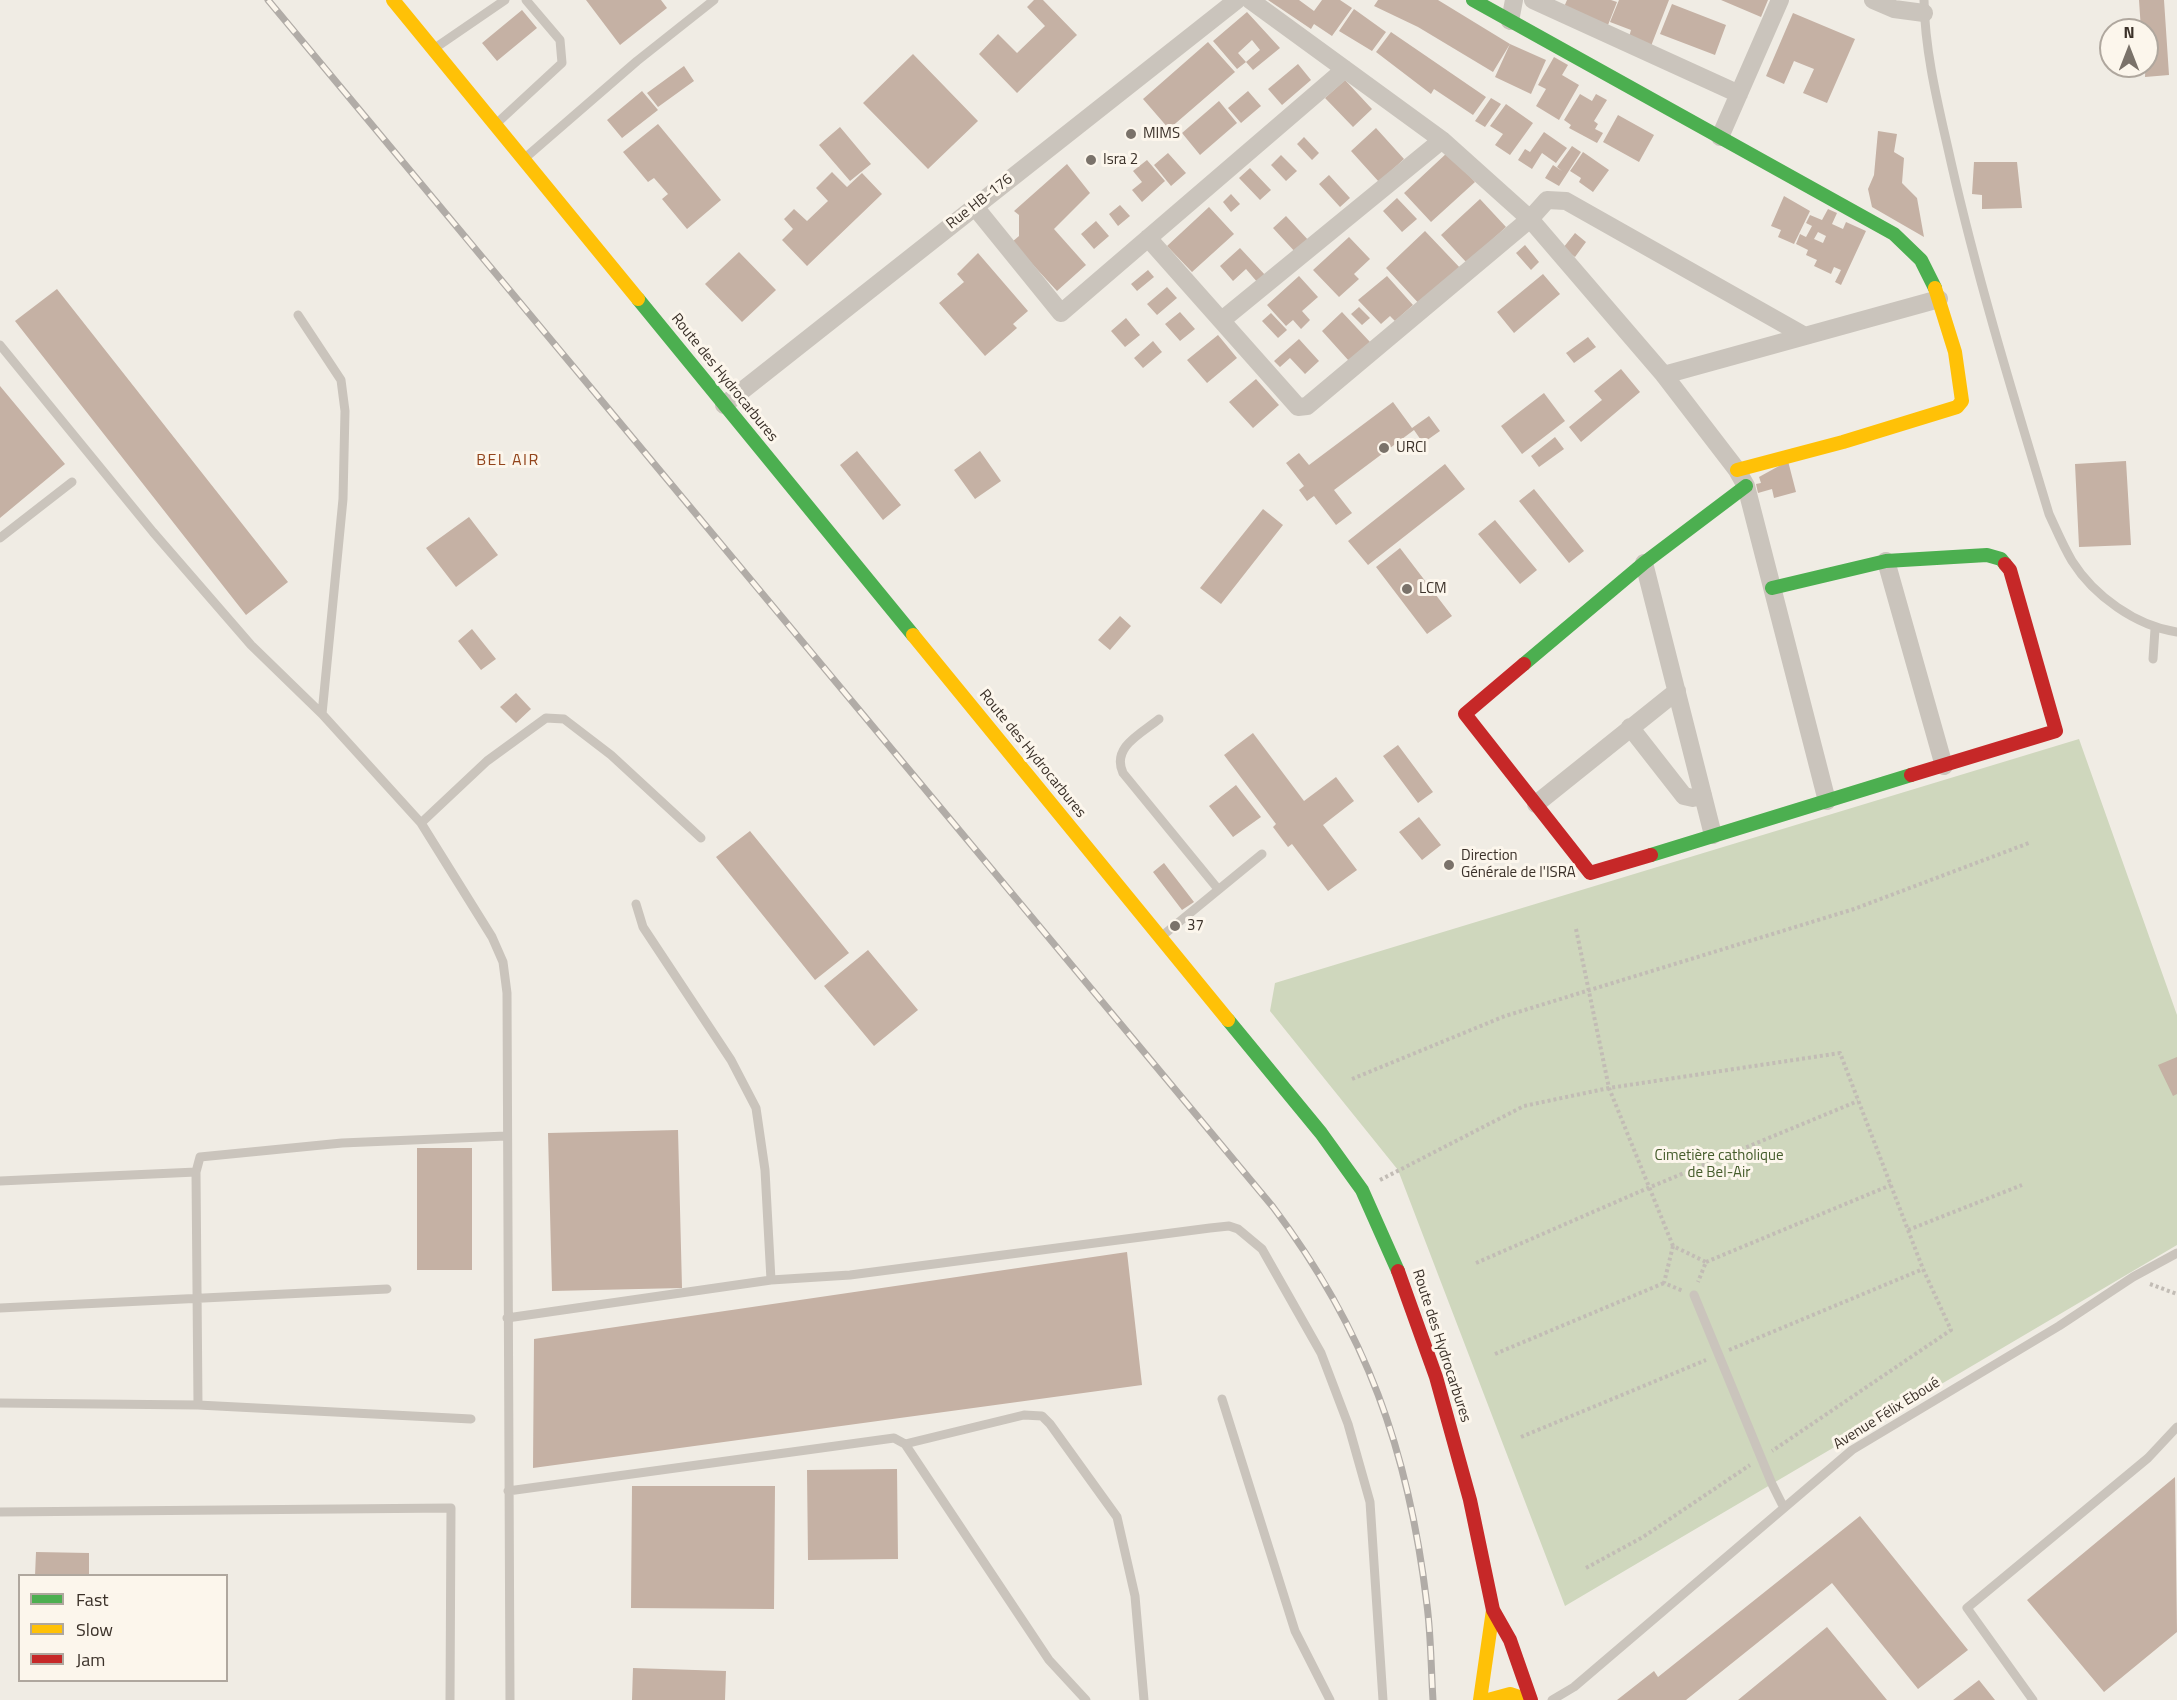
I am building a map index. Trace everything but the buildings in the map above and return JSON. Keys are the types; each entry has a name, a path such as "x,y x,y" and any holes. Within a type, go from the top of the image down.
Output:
{"street":[{"name":"Rue HB-176","path":"724,405 1237,0"},
{"path":"1250,0 1442,140 1530,219 1664,375 1742,478 1773,588 1827,801"},
{"path":"1473,0 1894,234 1922,261 1939,299 1964,392 1962,401 1957,406 1742,478 1464,714 1590,873 2056,731 2010,570 2001,558 1987,555 1886,561 1773,588"},
{"path":"1510,21 1514,0"},
{"path":"1533,0 1739,94"},
{"path":"1720,137 1780,0"},
{"path":"1873,0 1894,9 1924,7"},
{"name":"Route des Hydrocarbures","path":"395,1 1321,1133 1362,1190 1409,1295 1436,1377 1470,1500 1493,1610 1510,1640 1530,1700"},
{"path":"975,207 1060,313 1345,69"},
{"path":"1222,320 1442,140"},
{"path":"1148,238 1298,407 1307,406 1530,219 1547,200 1566,201 1805,336"},
{"path":"1664,375 1939,299"},
{"path":"1886,561 1944,765"},
{"path":"1644,562 1713,835"},
{"path":"1536,804 1677,691"},
{"path":"1630,727 1684,796 1693,798 1703,795"},
{"name":"Route des Hydrocarbures","path":"1480,1700 1493,1610"},
{"path":"1488,1700 1510,1695 1530,1700"}],"lane":[{"path":"433,49 505,0"},
{"path":"495,125 562,63 560,40 526,0"},
{"path":"524,160 637,61 714,0"},
{"path":"1924,7 1924,31 1935,93 1962,208 2049,514 2072,561 2095,590 2155,629 2177,632"},
{"path":"298,315 341,380 345,411 343,499 322,714"},
{"path":"0,345 153,532 251,645 322,714 421,823 492,937 503,962 507,993 510,1700"},
{"path":"0,538 72,482"},
{"path":"2153,660 2155,629"},
{"path":"421,823 487,761 546,718 555,718 564,719 611,755 701,838"},
{"path":"1160,719 1124,747 1119,757 1119,765 1123,773 1218,890"},
{"path":"1160,937 1262,854"},
{"path":"636,904 643,927 731,1060 756,1108 765,1170 771,1280"},
{"path":"198,1406 196,1172 198,1161 205,1155 353,1143 506,1136"},
{"path":"0,1182 196,1172"},
{"path":"507,1318 771,1280 850,1275 1229,1226 1247,1234 1262,1249 1321,1353 1348,1424 1370,1502 1383,1700"},
{"name":"Avenue Félix Eboué","path":"1552,1700 1574,1687 1859,1446 2059,1326 2133,1277 2177,1253"},
{"path":"0,1308 387,1289"},
{"path":"1694,1295 1784,1508"},
{"path":"1222,1399 1295,1631 1330,1700"},
{"path":"0,1402 198,1406 471,1419"},
{"path":"905,1444 1024,1414 1042,1416 1050,1424 1117,1517 1135,1596 1144,1700"},
{"path":"2033,1700 1967,1608 2148,1458 2177,1427"},
{"path":"508,1491 894,1438 905,1444 1049,1660 1086,1700"},
{"path":"0,1512 451,1508 450,1700"}],"path":[{"path":"1352,1079 1505,1016 1854,909 2029,843"},
{"path":"1576,929 1609,1088 1672,1246 1664,1283"},
{"path":"1362,1190 1524,1106 1609,1088 1840,1053 1908,1230 1951,1330 1643,1537 1586,1568"},
{"path":"1476,1263 1648,1188 1858,1101"},
{"path":"1495,1354 1664,1283 1694,1295 1706,1262 1891,1185"},
{"path":"1908,1230 2022,1185"},
{"path":"1672,1246 1706,1262"},
{"path":"2133,1277 2177,1294"}],"green space":[{"name":"Cimetière catholique de Bel-Air","path":"2079,739 2177,1015 2177,1245 1565,1606 1398,1170 1270,1011 1275,983"}],"railway":[{"path":"268,0 1273,1207 1306,1253 1358,1347 1395,1444 1419,1549 1428,1617 1433,1700"}],"traffic: fast":[{"path":"1473,0 1894,234 1921,260 1935,288"},
{"path":"638,299 913,635"},
{"path":"1524,664 1644,563 1746,486"},
{"path":"1772,588 1886,561 1987,555 2001,559 2005,564"},
{"path":"1651,855 1911,775"},
{"path":"1228,1020 1321,1133 1362,1190 1398,1271"}],"traffic: slow":[{"path":"393,0 638,299"},
{"path":"1737,470 1843,442 1957,407 1962,401 1955,352 1935,288"},
{"path":"913,635 1228,1020"},
{"path":"1480,1700 1493,1610"},
{"path":"1488,1700 1510,1694 1528,1700"}],"traffic: jam":[{"path":"1911,775 2056,731 2010,570 2005,564"},
{"path":"1524,664 1465,714 1590,873 1651,855"},
{"path":"1398,1271 1436,1377 1470,1500 1493,1610 1510,1640 1531,1700"}],"place":[{"name":"MIMS","path":"1131,134"},
{"name":"Isra 2","path":"1091,160"},
{"name":"URCI","path":"1384,448"},
{"name":"LCM","path":"1407,589"},
{"name":"Direction Générale de l'ISRA","path":"1449,865"},
{"name":"37","path":"1175,926"}],"district":[{"name":"BEL AIR","path":"508,461"}]}
